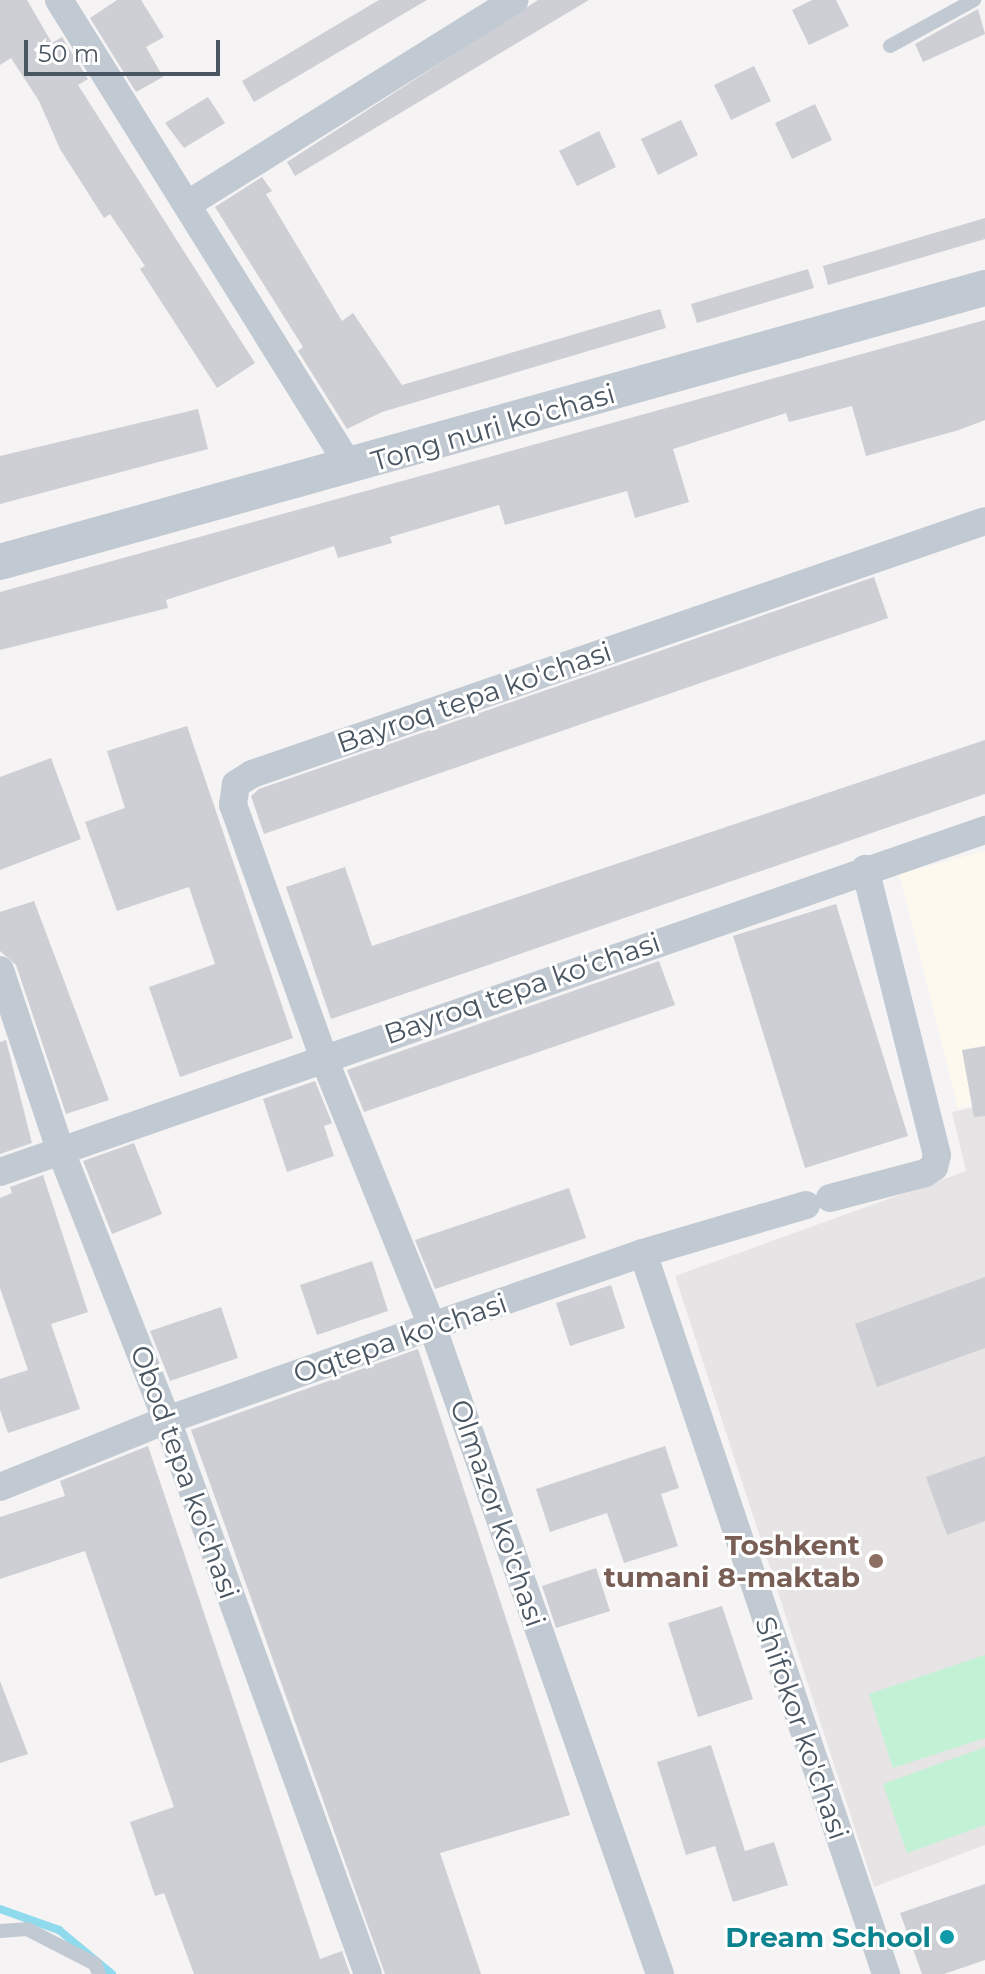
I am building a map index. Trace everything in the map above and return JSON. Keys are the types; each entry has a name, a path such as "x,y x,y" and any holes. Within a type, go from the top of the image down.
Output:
{"street":[{"path":"59,0 350,467"},
{"path":"188,204 514,0"},
{"name":"Tong nuri ko'chasi","path":"0,562 985,288"},
{"name":"Bayroq tepa ko'chasi","path":"323,1056 233,805 236,784 252,774 985,521"},
{"name":"Bayroq tepa koʻchasi","path":"0,1172 323,1056 985,830"},
{"name":"Oqtepa ko'chasi","path":"0,1487 167,1420 643,1253 925,1173 934,1167 937,1155 865,869"},
{"name":"Obod tepa ko'chasi","path":"0,970 60,1149 167,1420 368,1974"},
{"name":"Olmazor ko'chasi","path":"323,1056 432,1326 660,1974"},
{"name":"Shifokor ko'chasi","path":"643,1253 886,1974"}],"lane":[{"path":"890,46 974,0"},
{"path":"0,1931 27,1929 95,1964 99,1974"}],"shaded area":[{"path":"985,851 985,1103 958,1108 899,874"},
{"name":"Toshkent tumani 8-maktab","path":"985,1105 985,1845 874,1887 675,1276 966,1171 952,1112"}],"green space":[{"path":"985,1655 985,1738 893,1768 869,1694"},
{"path":"985,1747 985,1825 907,1853 883,1784"}],"building":[{"path":"0,0 27,0 52,43 62,37 88,79 78,85 255,363 217,388 140,269 145,266 110,214 104,218 60,149 39,101 11,58 0,65"},
{"path":"117,0 141,0 164,37 146,47 163,77 136,92 90,18"},
{"path":"379,0 427,0 254,102 242,81"},
{"path":"538,0 589,0 295,176 287,162"},
{"path":"812,0 836,0 849,26 809,45 792,10"},
{"path":"978,9 985,34 923,62 915,44"},
{"path":"754,66 771,101 731,120 714,85"},
{"path":"208,97 225,123 184,148 165,123"},
{"path":"815,104 832,140 792,159 775,123"},
{"path":"681,120 698,155 658,175 641,139"},
{"path":"599,131 616,167 577,186 559,151"},
{"path":"262,177 272,191 266,194 342,321 353,313 402,385 660,309 666,328 382,412 347,429 298,351 303,347 215,207"},
{"path":"985,218 985,239 828,285 823,266"},
{"path":"808,269 814,288 697,323 691,304"},
{"path":"985,320 985,420 959,430 866,456 852,406 789,422 786,413 673,449 689,502 635,518 627,491 505,525 499,505 390,537 392,543 338,558 334,546 166,600 168,608 0,650 0,592"},
{"path":"198,409 208,449 0,504 0,456"},
{"path":"874,577 888,618 264,834 251,796 259,789"},
{"path":"187,726 293,1038 180,1077 149,987 215,964 189,887 117,911 85,822 125,808 107,751"},
{"path":"985,740 985,794 331,1019 286,887 345,867 372,946"},
{"path":"51,758 81,839 0,870 0,777"},
{"path":"34,901 109,1100 66,1114 16,965 0,951 0,912"},
{"path":"836,904 908,1136 805,1168 733,936"},
{"path":"659,961 675,1005 364,1112 347,1070"},
{"path":"6,1040 32,1143 0,1154 0,1042"},
{"path":"985,1046 985,1116 974,1117 962,1050"},
{"path":"315,1081 332,1123 324,1126 334,1156 287,1172 263,1099"},
{"path":"134,1143 162,1214 112,1234 83,1161"},
{"path":"43,1175 88,1312 51,1324 80,1409 8,1433 0,1410 0,1379 28,1370 0,1288 0,1198 12,1193 10,1187"},
{"path":"569,1188 586,1238 435,1289 415,1240"},
{"path":"372,1261 388,1311 317,1335 300,1285"},
{"path":"985,1277 985,1348 877,1387 855,1324"},
{"path":"611,1285 625,1328 570,1346 556,1303"},
{"path":"221,1307 238,1358 170,1381 150,1331"},
{"path":"418,1349 570,1815 440,1853 481,1974 385,1974 191,1430"},
{"path":"148,1446 320,1959 342,1951 350,1974 194,1974 164,1893 155,1896 130,1822 174,1807 85,1551 0,1579 0,1517 65,1496 60,1481"},
{"path":"665,1446 679,1488 661,1494 678,1546 624,1563 607,1513 550,1532 536,1489"},
{"path":"985,1456 985,1521 947,1535 926,1477"},
{"path":"596,1568 610,1611 556,1628 542,1586"},
{"path":"722,1606 753,1699 698,1717 668,1623"},
{"path":"0,1681 28,1754 0,1763"},
{"path":"711,1745 745,1851 774,1842 788,1885 733,1902 715,1846 686,1855 657,1762"},
{"name":"Dream School","path":"985,1884 985,1960 944,1974 922,1974 900,1913"}],"waterway":[{"path":"0,1909 59,1930 112,1974"}],"place":[{"name":"Toshkent tumani 8-maktab","path":"876,1561"},
{"name":"Dream School","path":"947,1937"}]}
